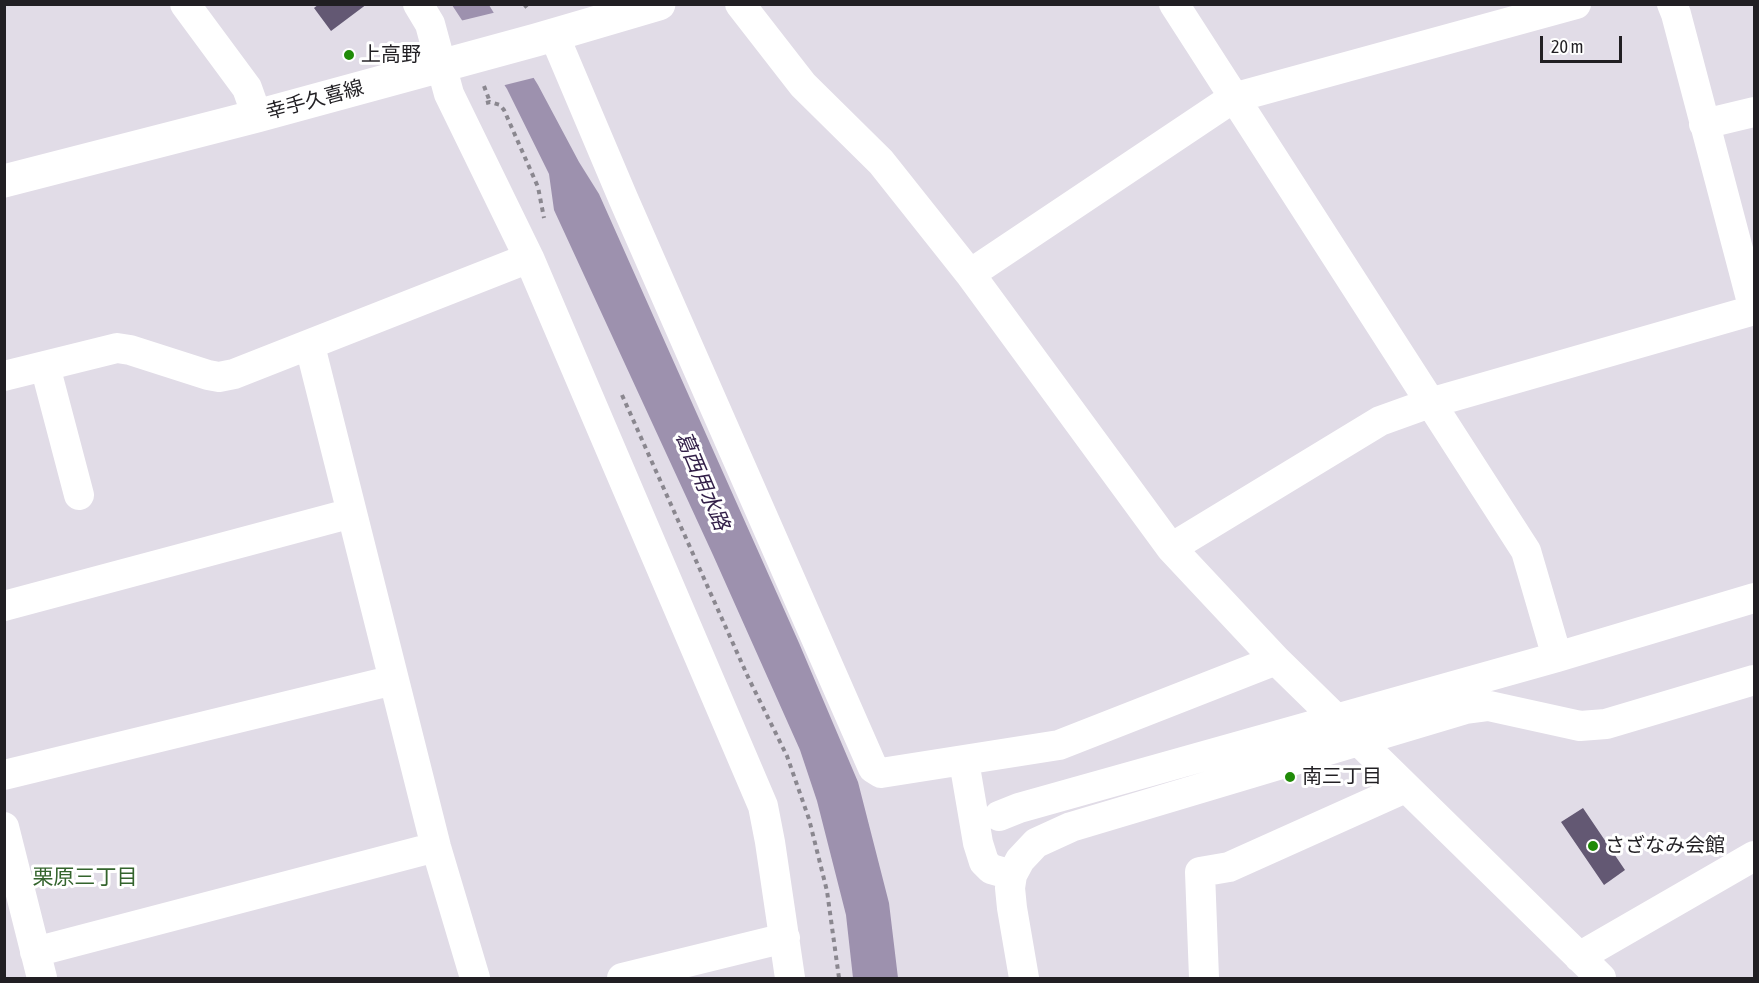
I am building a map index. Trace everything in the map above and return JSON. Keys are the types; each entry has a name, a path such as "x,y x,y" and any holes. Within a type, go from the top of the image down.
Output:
{"main road":[{"name":"幸手久喜線","path":"4,181 256,116 464,69 540,28 659,4"}],"street":[{"path":"184,4 247,88 256,116"},
{"path":"418,4 464,69 449,94 529,258 763,806 790,978"},
{"path":"740,4 803,85 882,162 970,274 1171,548 1276,660 1601,978"},
{"path":"1174,4 1526,551 1557,657"},
{"path":"970,274 1233,98 1576,4"},
{"path":"1171,548 1380,421 1430,404 1755,310 1672,4"},
{"path":"540,28 623,198 873,768 881,773 1059,745 1276,660"},
{"path":"1704,124 1755,112"},
{"path":"4,376 117,348 208,375 234,374 529,258"},
{"path":"310,346 436,846 475,978"},
{"path":"45,366 80,495"},
{"path":"4,606 352,513"},
{"path":"999,816 1019,808 1557,657 1755,598"},
{"path":"4,775 394,680"},
{"path":"1024,978 1011,898 1011,875 1020,860 1036,843 1071,827 1466,709 1489,705 1581,726 1606,724 1755,680"},
{"path":"964,761 978,843 984,862 991,869 1011,875"},
{"path":"1204,978 1200,872 1229,867 1405,788"},
{"path":"4,827 39,965 436,846"},
{"path":"1579,957 1755,856"},
{"path":"622,978 785,938"}],"path":[{"path":"524,4 540,28"},
{"path":"464,69 490,102"},
{"path":"480,105 490,102 500,105 504,111 538,187 545,225"},
{"path":"618,386 743,666 787,756 809,819 827,891 839,978"}],"water":[{"name":"葛西用水路","path":"452,5 489,5 538,85 579,162 599,194 799,643 858,782 889,903 898,978 853,978 846,915 817,801 800,750 554,210 549,174 507,89"}],"pier":[{"path":"497,12 537,77 501,86 460,21"}],"building":[{"path":"319,4 367,4 331,31 314,8"},
{"name":"さざなみ会館","path":"1583,808 1625,870 1604,885 1561,822"}],"place":[{"name":"上高野","path":"349,55"},
{"name":"南三丁目","path":"1290,777"},
{"name":"さざなみ会館","path":"1593,846"}],"district":[{"name":"栗原三丁目","path":"85,877"}]}
